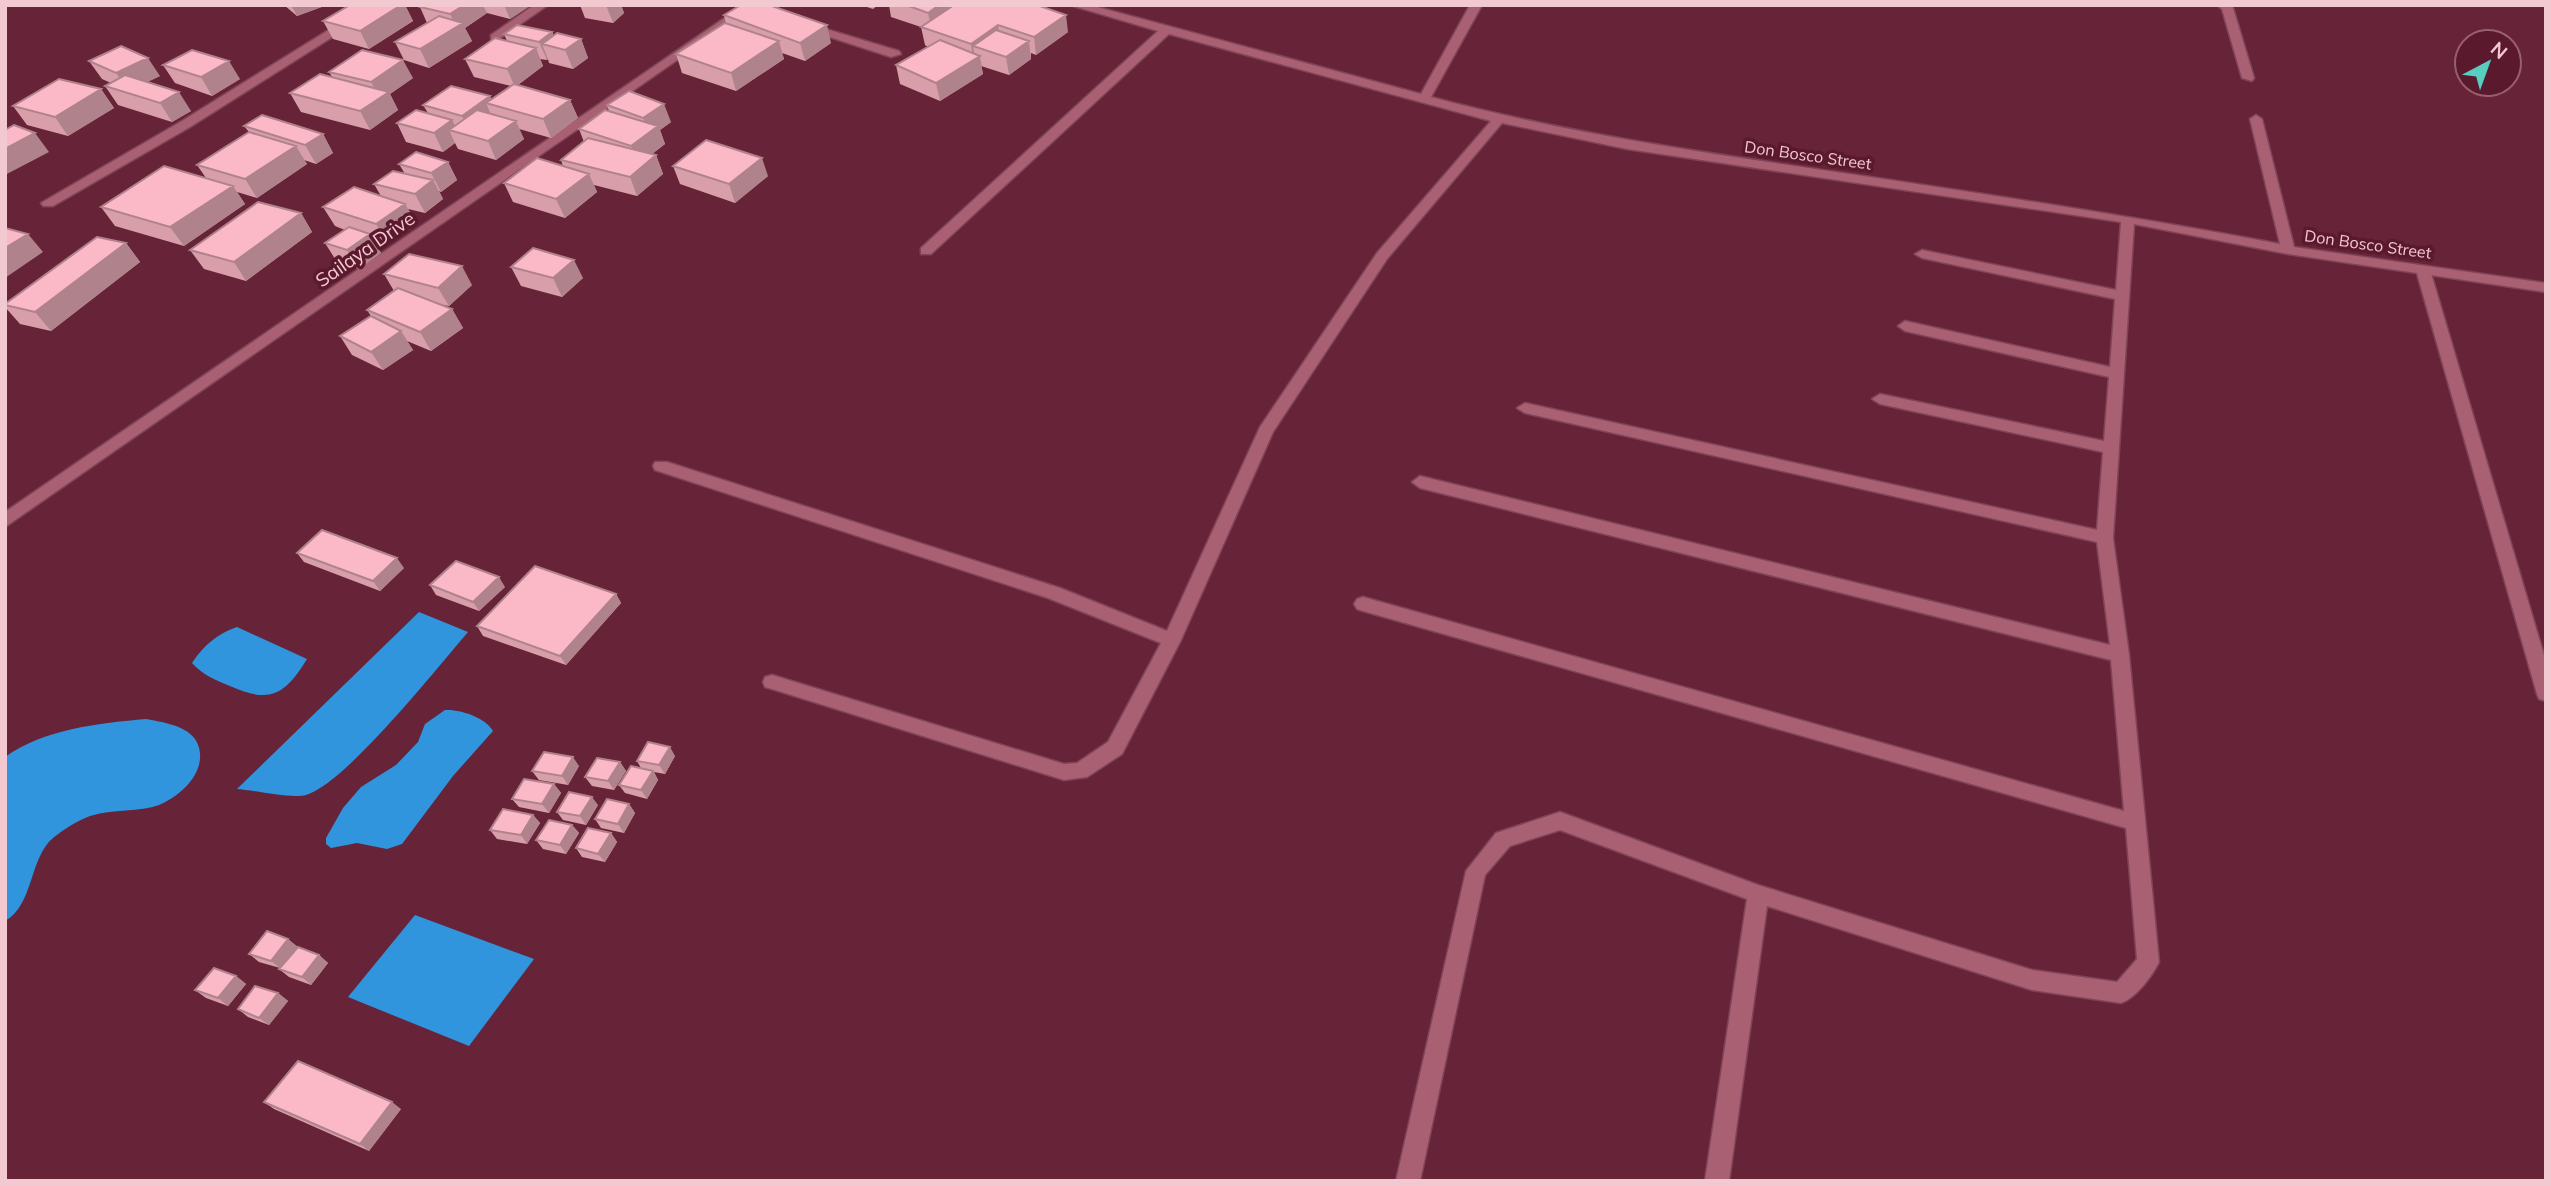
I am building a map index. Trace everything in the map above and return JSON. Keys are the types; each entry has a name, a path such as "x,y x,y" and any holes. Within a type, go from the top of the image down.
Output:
{"street":[{"path":"48,203 186,124 377,5"},
{"path":"495,37 542,5"},
{"name":"Don Bosco Street","path":"1076,5 1103,9 1167,29 1499,119 1627,145 2128,219 2288,250 2546,288"},
{"path":"1424,99 1476,5"},
{"path":"2223,5 2227,8 2248,78"},
{"name":"Sailaya Drive","path":"5,521 746,8"},
{"path":"796,23 895,54"},
{"path":"926,251 1167,29"},
{"path":"772,682 1064,772 1080,771 1096,763 1115,748 1171,640 1266,431 1334,324 1382,256 1499,119"},
{"path":"2256,120 2288,250"},
{"path":"1408,1181 1476,871 1503,839 1560,821 1758,894 2032,980 2121,993 2148,962 2120,656 2105,538 2128,219"},
{"path":"1922,254 2122,296"},
{"path":"2423,270 2546,694"},
{"path":"1905,326 2117,374"},
{"path":"1880,399 2110,448"},
{"path":"1525,408 2105,538"},
{"path":"661,466 1054,593 1171,640"},
{"path":"1420,482 2120,656"},
{"path":"1363,604 2134,822"},
{"path":"1717,1181 1758,894"}],"water":[{"path":"419,612 468,632 414,696 344,770 306,795 237,789"},
{"path":"237,627 307,659 284,688 266,695 244,691 219,682 192,663 212,641"},
{"path":"445,710 472,715 485,722 493,731 453,776 402,844 387,849 357,843 331,848 326,844 326,838 343,808 361,787 396,765 418,742 425,724"},
{"path":"146,719 180,728 194,737 198,744 200,761 193,777 182,791 159,805 90,816 53,838 39,857 21,904 5,921 5,757 37,740 73,729"},
{"path":"415,915 534,959 469,1046 348,997"}],"building":[{"path":"350,5 401,5 360,31 323,21"},
{"path":"464,5 450,14 420,7"},
{"path":"741,5 769,5 827,25 800,43 724,15"},
{"path":"906,5 939,5 928,13"},
{"path":"954,5 1037,5 1066,15 1034,37 998,25 971,44 921,27"},
{"path":"439,16 463,23 420,49 395,42"},
{"path":"725,23 779,41 731,73 676,54"},
{"path":"517,25 552,32 539,42 504,34"},
{"path":"996,30 1029,41 1006,57 973,46"},
{"path":"557,33 581,39 565,50 542,44"},
{"path":"495,38 536,48 507,69 465,59"},
{"path":"940,40 980,56 936,83 896,65"},
{"path":"121,46 148,58 116,73 89,61"},
{"path":"192,50 229,61 201,77 163,65"},
{"path":"362,50 403,60 371,82 329,72"},
{"path":"320,74 389,92 360,111 290,93"},
{"path":"125,75 179,92 160,103 105,86"},
{"path":"59,79 101,89 55,117 13,106"},
{"path":"514,84 570,100 543,119 486,103"},
{"path":"451,86 490,96 462,116 423,105"},
{"path":"629,91 664,104 643,118 607,105"},
{"path":"416,110 452,120 434,133 397,123"},
{"path":"477,110 516,121 488,141 449,130"},
{"path":"605,110 658,126 631,146 579,129"},
{"path":"262,115 323,134 305,145 244,126"},
{"path":"14,125 35,133 5,149 5,130"},
{"path":"249,132 296,146 245,179 197,165"},
{"path":"588,138 656,155 630,177 561,160"},
{"path":"706,140 762,158 729,184 673,166"},
{"path":"416,152 448,162 431,173 399,164"},
{"path":"537,158 589,174 556,199 504,183"},
{"path":"164,166 233,186 170,227 101,207"},
{"path":"393,171 433,180 415,194 374,184"},
{"path":"354,187 405,204 376,224 323,207"},
{"path":"258,202 301,213 234,262 190,250"},
{"path":"349,227 370,234 347,250 325,243"},
{"path":"5,228 28,234 5,248"},
{"path":"97,237 126,243 35,312 5,305 5,304"},
{"path":"533,248 574,260 553,278 511,267"},
{"path":"409,254 462,266 438,288 384,274"},
{"path":"398,288 452,309 420,332 367,310"},
{"path":"371,316 401,331 371,352 340,336"},
{"path":"322,530 397,558 373,581 297,553"},
{"path":"456,561 499,577 473,602 430,585"},
{"path":"535,566 616,594 560,656 477,626"},
{"path":"648,742 670,747 659,765 637,761"},
{"path":"544,752 573,757 562,776 532,771"},
{"path":"597,758 620,762 608,781 585,777"},
{"path":"631,766 653,771 641,790 619,785"},
{"path":"524,779 554,784 542,804 512,799"},
{"path":"569,792 592,797 580,816 557,812"},
{"path":"607,799 629,804 618,824 595,819"},
{"path":"503,809 533,815 521,835 490,830"},
{"path":"549,820 572,825 560,845 536,840"},
{"path":"588,828 611,833 598,854 576,848"},
{"path":"267,931 288,939 271,961 249,954"},
{"path":"298,947 319,955 302,977 279,969"},
{"path":"214,968 236,976 218,998 195,990"},
{"path":"255,986 278,993 259,1018 238,1009"},
{"path":"298,1061 392,1102 360,1144 264,1102"}]}
